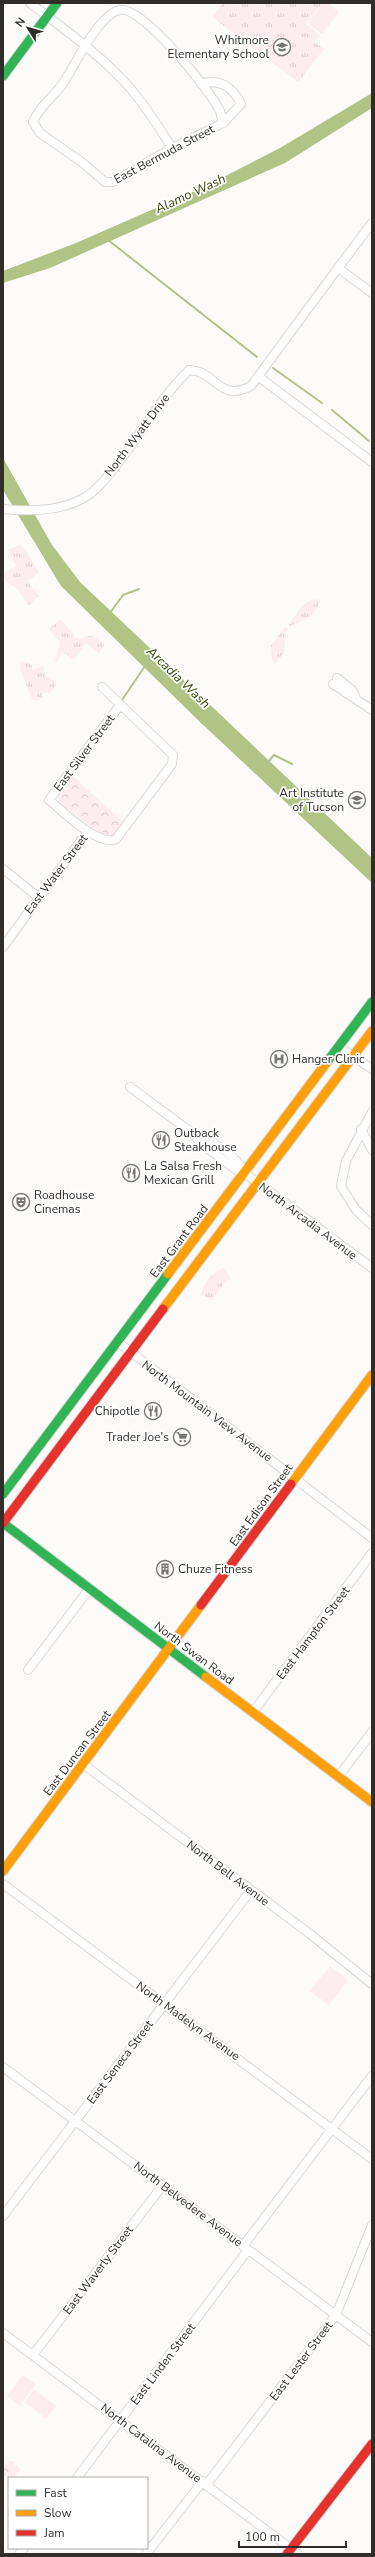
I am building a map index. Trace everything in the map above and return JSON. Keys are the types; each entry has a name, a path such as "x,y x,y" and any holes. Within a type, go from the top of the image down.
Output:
{"main road":[{"path":"3,76 57,3"},
{"name":"East Grant Road","path":"3,1494 372,1002"},
{"path":"3,1523 259,1184 372,1031"},
{"name":"East Edison Street","path":"169,1649 372,1375"},
{"name":"North Swan Road","path":"3,1523 372,1802"},
{"name":"East Duncan Street","path":"3,1871 169,1649"},
{"path":"292,2552 372,2444"}],"street":[{"path":"30,3 85,47 129,87 155,120 172,148"},
{"path":"85,47 109,14 120,9 130,10 143,20 185,62 219,111 223,123 241,104 236,93 222,83 212,81 201,84"},
{"name":"East Bermuda Street","path":"85,47 64,82 37,112 33,122 40,133 82,163 105,182 113,182 172,148 223,123"},
{"name":"North Wyatt Drive","path":"6,510 38,511 66,505 97,488 189,370 198,370 227,390 239,392 251,386 372,223"},
{"path":"338,268 372,293"},
{"path":"259,377 372,462"},
{"path":"335,681 352,690 356,698 372,710"},
{"path":"102,687 120,705"},
{"name":"East Water Street","path":"3,948 38,897 88,831 102,840 110,842 116,839 172,764 172,755 120,705"},
{"name":"East Silver Street","path":"88,831 49,800 120,705"},
{"path":"3,869 38,897"},
{"path":"338,1047 372,1070"},
{"name":"North Arcadia Avenue","path":"130,1087 195,1135 204,1137 242,1165 245,1173 372,1268"},
{"path":"372,1112 361,1129 346,1161 341,1186 356,1210 372,1225"},
{"path":"361,1129 372,1150"},
{"name":"North Mountain View Avenue","path":"118,1342 372,1538"},
{"name":"East Hampton Street","path":"253,1712 372,1553"},
{"path":"28,1670 89,1589"},
{"path":"338,1777 372,1732"},
{"name":"North Bell Avenue","path":"83,1764 251,1890 372,1984"},
{"name":"North Madelyn Avenue","path":"3,1884 372,2159"},
{"name":"East Seneca Street","path":"3,2216 251,1890"},
{"name":"North Belvedere Avenue","path":"3,2067 372,2342"},
{"name":"East Linden Street","path":"78,2477 121,2420 332,2128 372,2076"},
{"name":"East Waverly Street","path":"33,2355 163,2185"},
{"name":"East Lester Street","path":"146,2554 205,2482 336,2315 372,2225"},
{"name":"North Catalina Avenue","path":"3,2333 205,2482 292,2552"}],"green space":[{"name":"Whitmore Elementary School","path":"223,3 322,3 306,24 320,35 315,42 324,49 298,82 212,17"},
{"path":"323,3 328,3 339,12 322,34 308,23"},
{"path":"21,544 39,572 28,582 39,596 29,605 15,587 6,582 3,573 16,566 8,550"},
{"path":"315,599 321,602 311,616 291,626 288,625 306,603"},
{"path":"60,619 74,634 74,638 91,636 104,645 99,653 86,643 74,660 63,652 57,662 55,661 60,642 49,629"},
{"path":"285,627 288,629 286,633 284,652 275,664 272,660 271,646"},
{"path":"21,661 31,664 33,670 43,666 45,675 57,683 50,693 43,693 42,699 36,701 32,699 20,669"},
{"path":"73,776 123,822 112,836 104,836 60,803 58,794"},
{"path":"224,1268 231,1279 226,1281 212,1300 201,1295 209,1278 215,1272"},
{"path":"330,1966 348,1980 329,2005 310,1991"},
{"path":"23,2375 36,2384 20,2406 7,2396"},
{"path":"34,2389 56,2406 46,2419 25,2402"},
{"path":"10,2460 21,2469 15,2477 8,2478 3,2474 3,2469"}],"water":[{"name":"Alamo Wash","path":"372,93 372,108 285,163 50,268 3,283 3,271 76,243 206,186 280,148"},
{"name":"Arcadia Wash","path":"3,458 52,545 80,582 372,858 372,883 200,722 61,586 3,490"}],"waterway":[{"path":"108,240 257,357"},
{"path":"273,368 322,403"},
{"path":"332,410 369,441"},
{"path":"110,613 123,595 139,589"},
{"path":"122,700 145,666"},
{"path":"268,762 274,755 292,764"}],"traffic: fast":[{"path":"3,76 57,3"},
{"path":"327,1062 372,1002"},
{"path":"3,1494 168,1274"},
{"path":"3,1523 206,1677"}],"traffic: slow":[{"path":"163,1309 372,1031"},
{"path":"168,1274 327,1062"},
{"path":"291,1484 372,1375"},
{"path":"3,1871 201,1605"},
{"path":"206,1677 372,1802"}],"traffic: jam":[{"path":"3,1523 163,1309"},
{"path":"201,1605 291,1484"},
{"path":"287,2554 372,2444"}],"place":[{"name":"Whitmore Elementary School","path":"282,47"},
{"name":"Art Institute of Tucson","path":"357,800"},
{"name":"Hanger Clinic","path":"279,1059"},
{"name":"Outback Steakhouse","path":"161,1140"},
{"name":"La Salsa Fresh Mexican Grill","path":"131,1173"},
{"name":"Roadhouse Cinemas","path":"21,1202"},
{"name":"Chipotle","path":"153,1411"},
{"name":"Trader Joe's","path":"182,1437"},
{"name":"Chuze Fitness","path":"165,1569"}]}
